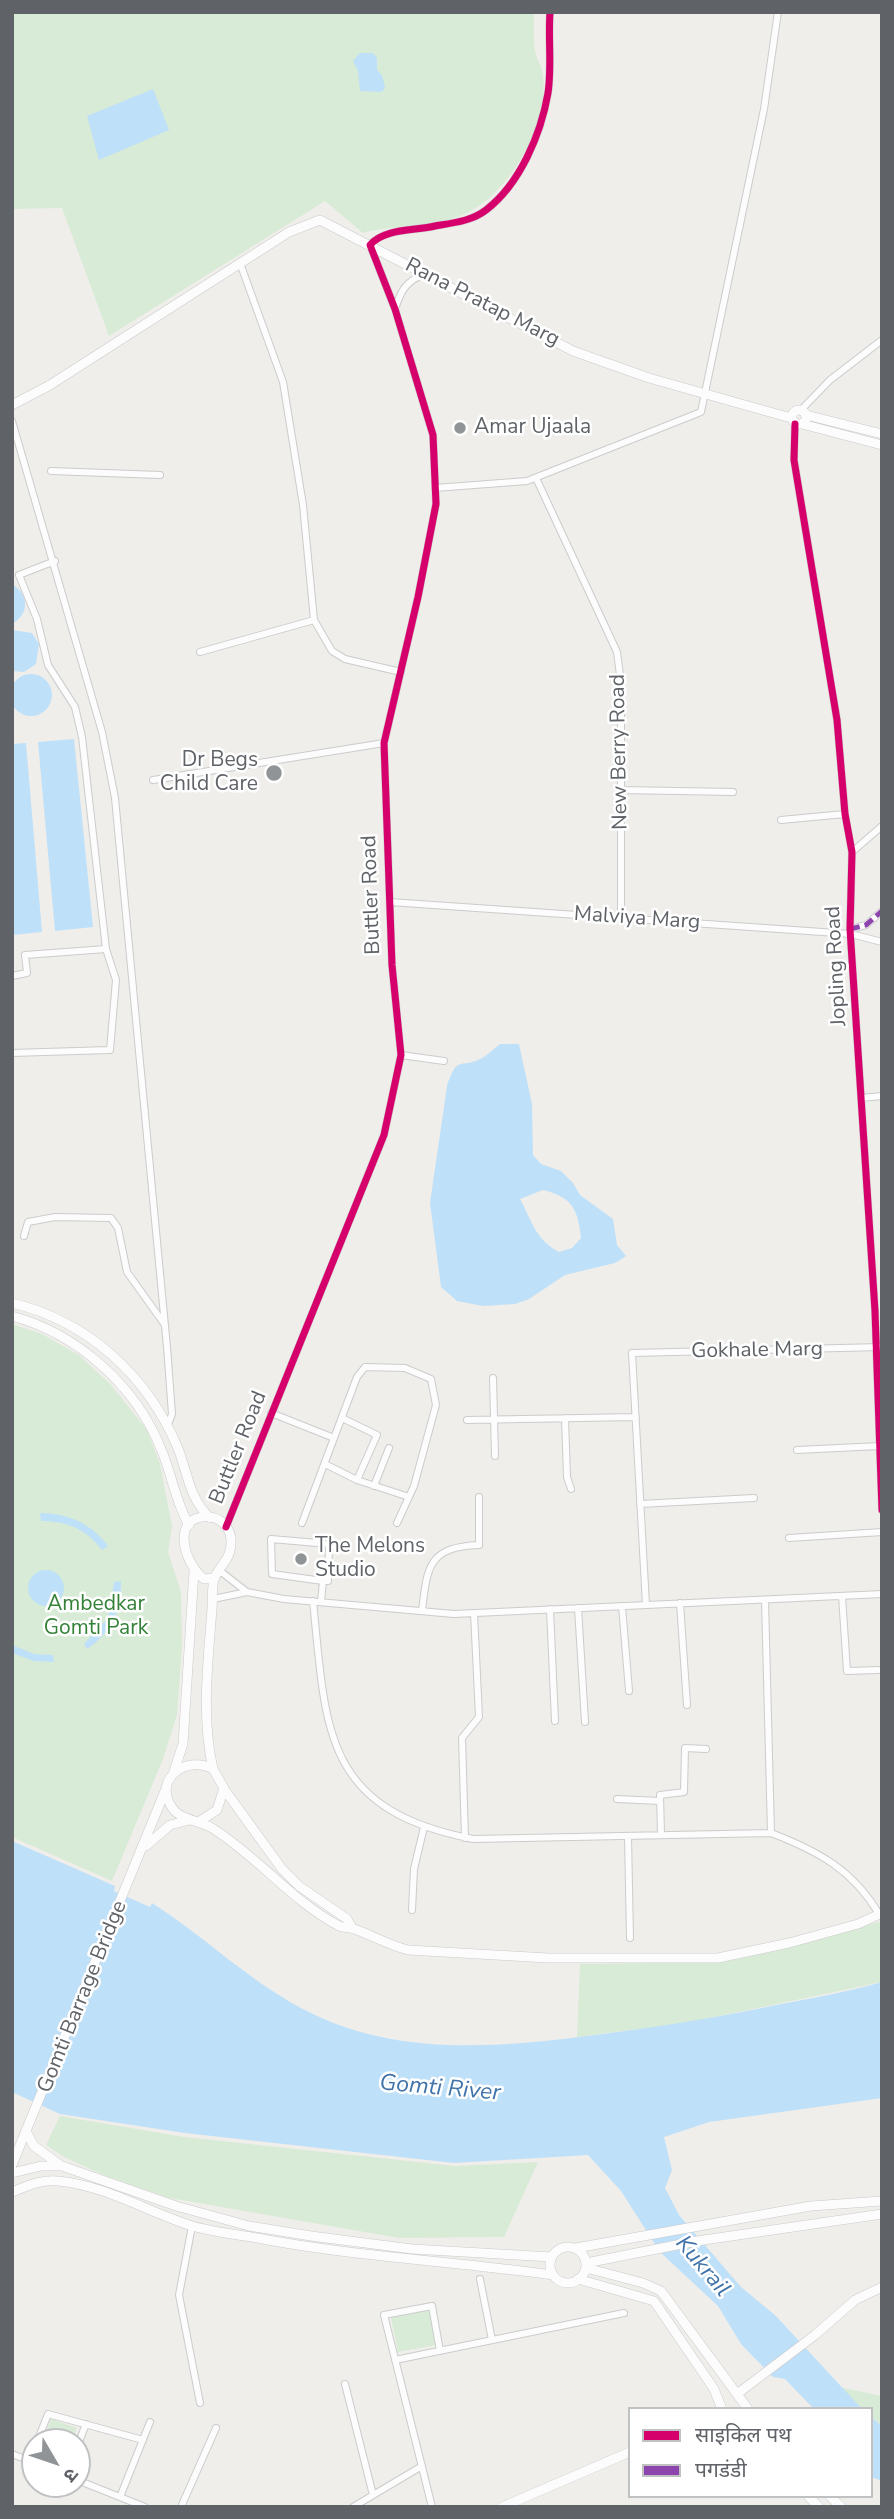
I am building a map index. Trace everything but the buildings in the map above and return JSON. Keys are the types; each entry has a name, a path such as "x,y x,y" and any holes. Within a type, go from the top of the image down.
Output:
{"street":[{"path":"370,245 375,238 389,233 468,219 486,210 511,184 536,135 548,92 550,12"},
{"path":"435,488 527,481 701,412 707,396 764,109 778,12"},
{"name":"Rana Pratap Marg","path":"12,405 50,385 289,232 320,220 573,351 707,396 882,435"},
{"name":"Buttler Road","path":"226,1527 384,1135 401,1055 390,902 384,743 436,504 433,435 395,309 370,245"},
{"path":"240,263 282,382 303,505 314,620 332,651 345,659 401,672"},
{"path":"395,309 401,290 410,280 424,274"},
{"path":"799,418 830,380 882,340"},
{"name":"Rana Pratap Marg","path":"799,418 882,445"},
{"name":"Jopling Road","path":"799,418 794,460 837,720 845,814 852,852 850,931 879,1348 882,1510"},
{"path":"12,421 55,561 102,732 115,797 165,1325 172,1414 167,1427"},
{"path":"51,471 160,475"},
{"name":"New Berry Road","path":"536,478 617,652 621,683 621,918"},
{"path":"12,1053 110,1050 116,980 106,949 79,721 75,707 48,665 37,619 15,575 55,561"},
{"path":"200,652 314,620"},
{"path":"153,780 384,743"},
{"path":"621,790 733,792"},
{"path":"782,820 845,814"},
{"path":"852,852 882,826"},
{"name":"Malviya Marg","path":"390,902 850,931 882,942"},
{"path":"850,931 866,925 882,911"},
{"path":"12,976 27,973 25,955 106,949"},
{"path":"401,1055 444,1061"},
{"path":"861,1098 882,1096"},
{"path":"24,1236 28,1222 40,1218 111,1218 120,1234 127,1272 165,1325"},
{"path":"12,1303 47,1311 86,1332 120,1362 159,1411 178,1447 193,1499 210,1518 226,1527 231,1543 225,1565 217,1574 204,1578 194,1571"},
{"path":"12,1316 61,1335 97,1362 130,1396 150,1421 180,1511 189,1525"},
{"name":"Gokhale Marg","path":"636,1417 632,1353 879,1348"},
{"path":"302,1523 358,1377 365,1367 405,1368 431,1379 436,1405 409,1497 397,1523"},
{"path":"493,1378 495,1456"},
{"path":"271,1413 334,1438"},
{"path":"467,1420 636,1417 646,1605"},
{"path":"342,1418 377,1435 357,1480"},
{"path":"565,1418 567,1477 571,1489"},
{"path":"797,1450 880,1446"},
{"path":"374,1486 389,1448"},
{"path":"325,1464 357,1480 409,1497"},
{"path":"422,1611 427,1571 452,1546 479,1545 479,1496"},
{"path":"640,1504 754,1498"},
{"path":"210,1518 200,1518 189,1525 184,1534 183,1546 194,1571 183,1744 168,1783 171,1807 229,1839 292,1893 341,1928 352,1928 388,1945 420,1951 548,1958 718,1958 789,1943 880,1914 851,1876 832,1861 810,1848 771,1833 465,1838 402,1818 372,1797 346,1768 332,1740 323,1705 313,1601"},
{"path":"789,1538 882,1532"},
{"path":"271,1539 329,1544 328,1581 323,1581 272,1574 271,1539"},
{"path":"217,1574 247,1592"},
{"path":"217,1574 208,1647 206,1720 213,1769 282,1869 299,1886 347,1919 352,1928"},
{"path":"321,1602 323,1581"},
{"path":"213,1599 247,1592 321,1602 474,1613 882,1594"},
{"path":"842,1596 847,1671 878,1670"},
{"path":"765,1600 771,1833"},
{"path":"680,1603 687,1705"},
{"path":"622,1606 629,1691"},
{"path":"578,1608 585,1721"},
{"path":"550,1609 555,1721"},
{"path":"465,1838 462,1738 480,1717 474,1613"},
{"path":"662,1835 660,1794 684,1792 685,1748 706,1749"},
{"path":"174,1772 181,1767 197,1763 213,1769"},
{"name":"Gomti Barrage Bridge","path":"12,2165 143,1850 168,1783"},
{"path":"143,1850 170,1825 196,1820 217,1810 224,1788"},
{"path":"618,1799 660,1801"},
{"path":"412,1910 414,1869 424,1827"},
{"path":"628,1836 630,1938"},
{"path":"27,2133 45,2157 62,2166 176,2206 249,2226 412,2249 552,2257"},
{"path":"12,2173 41,2166 62,2166"},
{"path":"12,2192 35,2183 56,2180 82,2185 192,2226 391,2260 482,2265 553,2275 565,2282 578,2279 654,2301 707,2378 720,2407"},
{"path":"553,2275 550,2266 552,2257 563,2248 576,2248 811,2206 882,2201"},
{"path":"586,2266 697,2241 882,2214"},
{"path":"192,2226 179,2295 200,2403"},
{"path":"576,2248 583,2254 586,2266 578,2279"},
{"path":"586,2266 661,2291 718,2371 739,2392 747,2407"},
{"path":"480,2279 492,2340"},
{"path":"739,2392 815,2335 855,2300 882,2287"},
{"path":"432,2507 384,2315 432,2306 440,2351"},
{"path":"395,2360 625,2313"},
{"path":"707,2378 718,2371"},
{"path":"345,2384 373,2495"},
{"path":"42,2428 48,2414 143,2440"},
{"path":"120,2497 150,2422"},
{"path":"84,2428 86,2424"},
{"path":"181,2507 216,2428"},
{"path":"502,2507 628,2453"},
{"path":"353,2507 422,2466"},
{"path":"91,2486 145,2507"}],"green space":[{"path":"12,12 534,12 534,45 542,72 543,95 532,138 521,159 508,178 475,208 446,220 363,233 325,201 109,336 62,208 12,209"},
{"name":"Ambedkar Gomti Park","path":"12,1324 42,1334 79,1355 111,1385 147,1430 160,1464 172,1526 168,1552 181,1592 182,1647 177,1715 163,1759 112,1881 12,1837"},
{"path":"882,1921 882,1982 686,2023 577,2037 580,1964 723,1962 789,1948"},
{"path":"60,2116 184,2137 455,2166 538,2162 504,2237 399,2238 170,2198 106,2176 66,2158 46,2145"},
{"path":"429,2310 436,2345 398,2352 391,2318"},
{"path":"839,2387 882,2396 882,2426 873,2419 873,2407 860,2407"},
{"path":"51,2419 77,2428 47,2428"}],"water":[{"path":"360,53 373,53 377,58 377,70 382,75 385,87 382,92 360,91 358,71 353,61"},
{"path":"153,89 169,130 99,160 87,116"},
{"path":"12,584 22,593 25,604 22,615 12,624"},
{"path":"12,630 32,633 39,644 36,664 24,672 12,671"},
{"path":"31,674 46,680 52,695 46,710 31,716 16,710 10,695 16,680"},
{"path":"74,739 93,927 55,931 38,742"},
{"path":"26,743 42,932 12,935 12,744"},
{"path":"500,1044 519,1044 532,1104 533,1155 541,1164 561,1171 580,1195 613,1219 617,1245 626,1256 615,1263 565,1275 529,1299 515,1304 483,1306 457,1301 441,1287 430,1203 447,1086 454,1069 460,1064 482,1058","holes":["543,1190 553,1193 572,1206 578,1219 581,1238 572,1248 559,1252 539,1235 520,1199"]},
{"path":"40,1513 60,1515 78,1521 95,1532 108,1546 102,1550 75,1528 41,1521"},
{"path":"46,1570 59,1575 64,1588 59,1601 46,1606 33,1601 28,1588 33,1575"},
{"path":"121,1581 117,1611 109,1628 87,1649 84,1644 108,1618 114,1582"},
{"path":"12,1645 34,1654 53,1655 54,1662 34,1661 12,1653"},
{"path":"12,1841 115,1886 114,1891 150,1907 152,1903 271,1990 313,2014 347,2028 416,2043 523,2043 636,2030 716,2017 882,1982 882,2098 709,2122 664,2137 672,2170 665,2188 679,2215 741,2287 776,2316 860,2407 812,2407 785,2379 773,2377 741,2344 718,2306 660,2252 621,2191 588,2155 454,2163 185,2133 60,2114 12,2092"},
{"path":"873,2419 882,2426 882,2481 873,2478"}],"marked path":[{"path":"850,929 866,925 882,911"}],"cycle path":[{"path":"226,1527 384,1135 401,1055 392,965 384,743 418,597 436,504 433,435 395,309 370,245 391,233 455,223 475,217 509,187 527,157 545,109 550,73 550,12"},
{"path":"795,424 794,460 837,720 845,814 852,852 850,929 875,1311 882,1510"}],"place":[{"name":"Amar Ujaala","path":"460,428"},
{"name":"Dr Begs Child Care","path":"274,773"},
{"name":"The Melons Studio","path":"301,1559"}],"water label":[{"name":"Gomti River","path":"440,2089"},
{"name":"Kukrail","path":"702,2267"}]}
